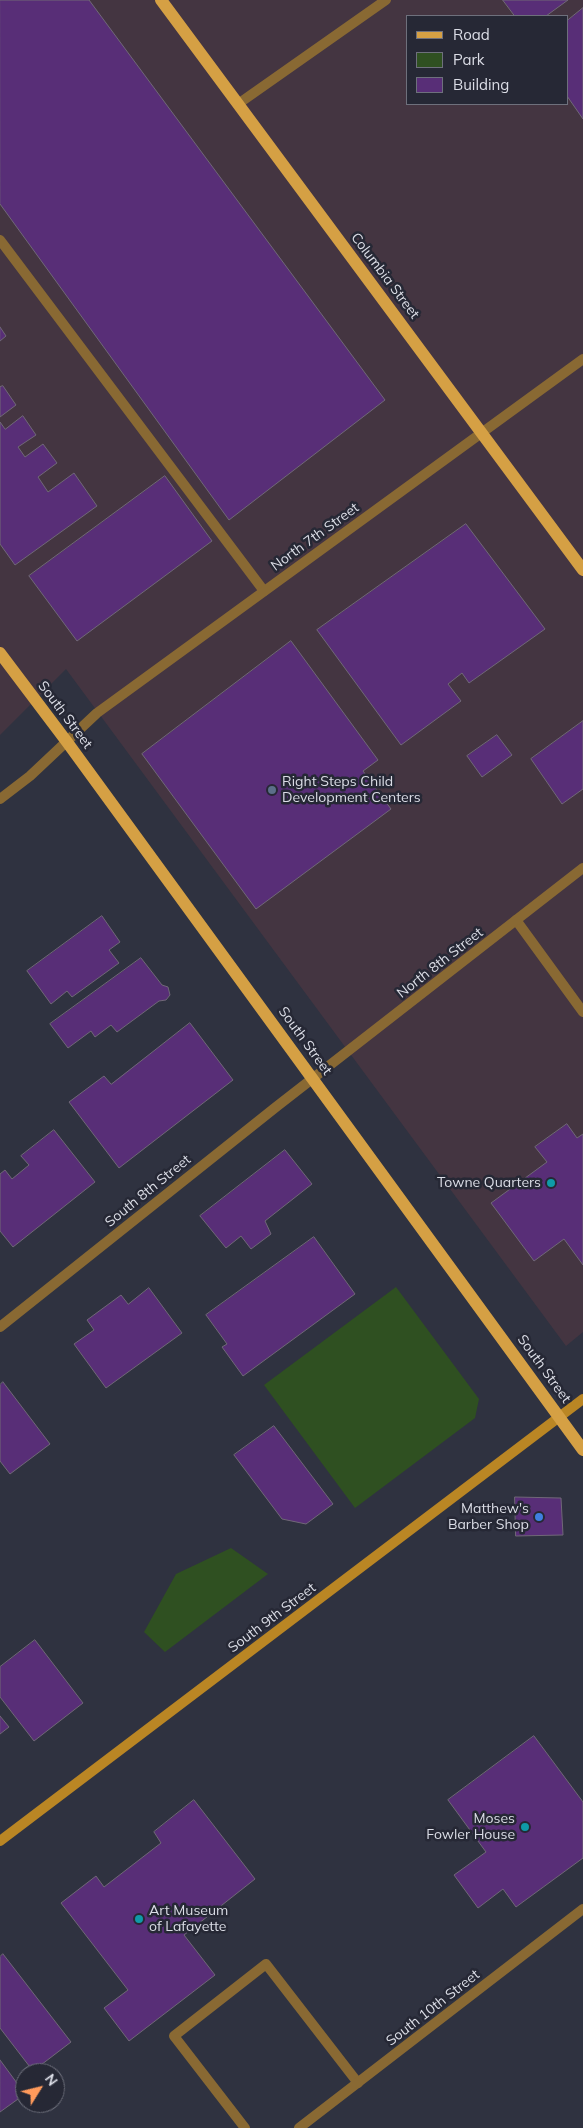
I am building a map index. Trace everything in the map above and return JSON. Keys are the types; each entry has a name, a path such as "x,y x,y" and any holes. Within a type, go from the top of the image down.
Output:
{"main road":[{"name":"Columbia Street","path":"161,0 483,432 583,570"},
{"name":"South Street","path":"0,653 313,1078 583,1450"}],"street":[{"path":"238,104 386,0"},
{"path":"0,240 264,592"},
{"name":"North 7th Street","path":"0,800 30,776 97,713 583,359"},
{"name":"North 8th Street","path":"313,1078 583,868"},
{"path":"516,920 583,1012"},
{"name":"South 8th Street","path":"0,1327 313,1078"},
{"name":"South 9th Street","path":"0,1841 583,1399"},
{"name":"South 10th Street","path":"299,2128 583,1909"},
{"path":"245,2128 174,2036 266,1964 358,2083"}],"shaded area":[{"path":"0,0 583,0 583,1332 566,1346 66,669 0,735"}],"green space":[{"path":"396,1287 479,1399 475,1418 355,1508 264,1385"},
{"path":"231,1548 268,1574 165,1652 144,1632 176,1574"}],"building":[{"path":"0,0 89,0 385,400 229,520 0,204"},
{"path":"503,0 568,0 547,15 514,15"},
{"path":"583,8 583,119 568,97 568,20"},
{"path":"0,327 6,336 0,341"},
{"path":"3,386 16,405 0,417 0,387"},
{"path":"23,416 36,435 18,447 25,457 43,444 57,463 38,477 48,492 74,473 97,506 15,565 0,544 0,422 5,429"},
{"path":"165,476 212,541 77,641 29,576"},
{"path":"466,524 545,629 469,683 462,673 448,684 461,701 401,745 317,630"},
{"name":"Right Steps Child Development Centers","path":"291,641 378,760 363,771 391,809 256,909 142,754"},
{"path":"583,721 583,789 562,804 531,759"},
{"path":"497,735 512,755 482,777 467,756"},
{"path":"102,916 120,942 109,950 119,963 72,997 67,991 51,1004 27,971"},
{"path":"141,958 162,985 168,987 170,995 166,1000 159,1001 117,1032 111,1025 95,1037 91,1031 68,1048 50,1024"},
{"path":"190,1023 233,1080 119,1168 69,1102 104,1076 111,1084"},
{"name":"Towne Quarters","path":"567,1124 577,1138 583,1134 583,1265 564,1239 534,1261 491,1203 547,1162 535,1147"},
{"path":"54,1130 95,1182 13,1247 0,1231 0,1174 5,1170 12,1179 29,1165 21,1156"},
{"path":"285,1150 312,1184 265,1221 271,1234 251,1249 241,1236 226,1248 200,1216"},
{"path":"314,1237 355,1294 243,1376 222,1347 227,1344 206,1315"},
{"path":"149,1288 182,1333 106,1388 74,1344 94,1330 87,1320 121,1295 128,1304"},
{"path":"3,1382 50,1444 10,1474 0,1461 0,1385"},
{"path":"274,1426 333,1504 306,1524 282,1519 234,1455"},
{"name":"Matthew's Barber Shop","path":"515,1497 561,1498 563,1535 516,1536"},
{"path":"35,1640 83,1703 34,1741 0,1697 0,1667"},
{"path":"0,1716 9,1727 0,1734"},
{"name":"Moses Fowler House","path":"534,1736 583,1802 583,1858 516,1907 503,1889 478,1908 454,1875 486,1852 448,1800"},
{"name":"Art Museum of Lafayette","path":"194,1800 255,1879 184,1935 215,1975 129,2041 104,2008 128,1990 61,1903 96,1876 104,1887 161,1843 154,1832"},
{"path":"3,1954 71,2042 43,2063 27,2063 0,2028 0,1957"},
{"path":"0,2060 15,2080 15,2101 0,2112"}],"place":[{"name":"Right Steps Child Development Centers","path":"272,790"},
{"name":"Towne Quarters","path":"551,1183"},
{"name":"Matthew's Barber Shop","path":"539,1517"},
{"name":"Moses Fowler House","path":"525,1827"},
{"name":"Art Museum of Lafayette","path":"139,1919"}]}
